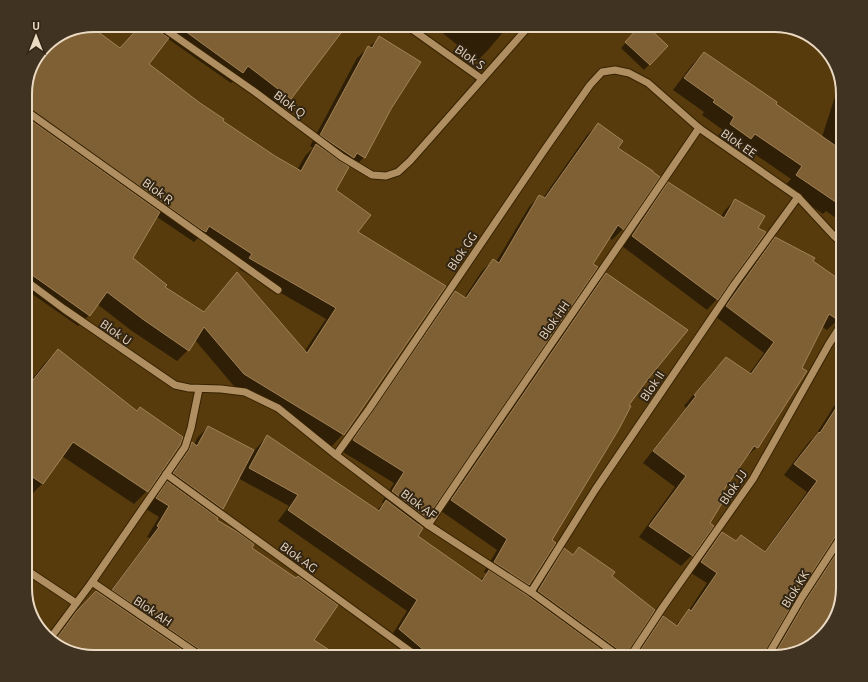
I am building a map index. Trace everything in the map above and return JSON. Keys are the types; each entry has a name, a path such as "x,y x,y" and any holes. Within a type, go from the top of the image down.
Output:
{"street":[{"name":"Blok Q","path":"169,32 255,92 342,157 372,175 386,176 398,172 410,161 524,32"},
{"name":"Blok S","path":"416,32 482,79"},
{"name":"Blok EE","path":"615,70 629,73 648,83 698,128 798,197 836,238"},
{"name":"Blok GG","path":"336,455 590,85 602,72 615,70"},
{"name":"Blok R","path":"32,115 278,290"},
{"name":"Blok HH","path":"428,525 530,373 607,264 698,128"},
{"name":"Blok II","path":"531,592 595,490 720,305 798,197"},
{"name":"Blok U","path":"32,285 175,385 199,389"},
{"name":"Blok JJ","path":"635,650 753,479 836,333"},
{"name":"Blok AF","path":"199,389 221,389 245,392 278,408 336,455 428,525 531,592 610,650"},
{"path":"53,634 92,582 185,447 191,428 199,389"},
{"name":"Blok AG","path":"166,474 408,650"},
{"name":"Blok KK","path":"771,650 802,597 836,545"},
{"path":"32,574 76,603"},
{"name":"Blok AH","path":"92,582 192,650"}],"building":[{"path":"98,32 120,48 135,32 160,32 169,38 149,64 200,103 224,119 223,121 275,156 301,171 316,144 349,167 336,190 371,215 358,232 446,286 344,435 244,374 204,327 189,351 107,292 90,316 32,275 32,121 160,212 133,258 167,285 165,287 204,312 237,272 307,353 336,308 249,258 252,254 209,226 206,232 199,228 32,110 32,90 34,78 38,66 45,56 56,56 56,45 63,40 82,33"},
{"path":"186,32 342,32 291,99 248,66 243,73"},
{"path":"634,32 653,32 668,46 650,65 625,42"},
{"path":"379,36 421,62 391,109 365,158 357,153 354,158 320,135 368,46 372,48"},
{"path":"704,52 777,102 776,104 836,146 836,202 796,175 802,166 755,134 751,139 730,124 734,117 713,102 715,100 684,78"},
{"path":"598,123 623,141 618,148 660,177 624,230 618,225 593,264 598,267 427,518 392,491 404,472 353,440 455,291 466,298 493,259 499,263 539,195 545,198"},
{"path":"668,182 724,218 735,199 765,216 758,228 766,232 718,300 632,236"},
{"path":"775,237 815,258 813,261 836,277 836,319 829,314 802,368 807,371 758,448 754,446 719,497 724,500 710,523 714,526 693,556 649,526 686,476 653,451 696,396 694,395 726,357 751,374 774,342 726,306"},
{"path":"606,273 688,330 629,405 631,406 619,429 552,540 556,543 529,585 494,562 507,539 451,500"},
{"path":"58,349 137,411 140,407 183,437 180,445 148,492 73,442 43,484 32,477 32,381"},
{"path":"836,408 836,536 798,594 766,650 641,650 663,616 677,626 689,609 691,611 717,573 701,562 722,532 736,541 741,535 765,552 817,481 794,464 819,432 820,433"},
{"path":"208,426 254,450 223,509 173,473 189,450 192,442 197,446"},
{"path":"267,435 379,511 386,500 423,528 418,536 482,581 489,570 528,596 602,650 424,650 399,629 417,600 288,510 298,495 249,468"},
{"path":"167,481 218,518 217,520 254,544 252,548 296,578 298,576 338,605 314,640 329,650 201,650 112,590 159,527 157,526 169,506 156,498"},
{"path":"579,547 615,572 612,576 655,610 629,650 619,650 538,591 564,548 573,555"},
{"path":"836,554 836,588 833,608 830,616 818,632 802,644 786,649 777,650 806,600"},
{"path":"96,591 183,650 94,650 74,647 57,638 76,612"}]}
